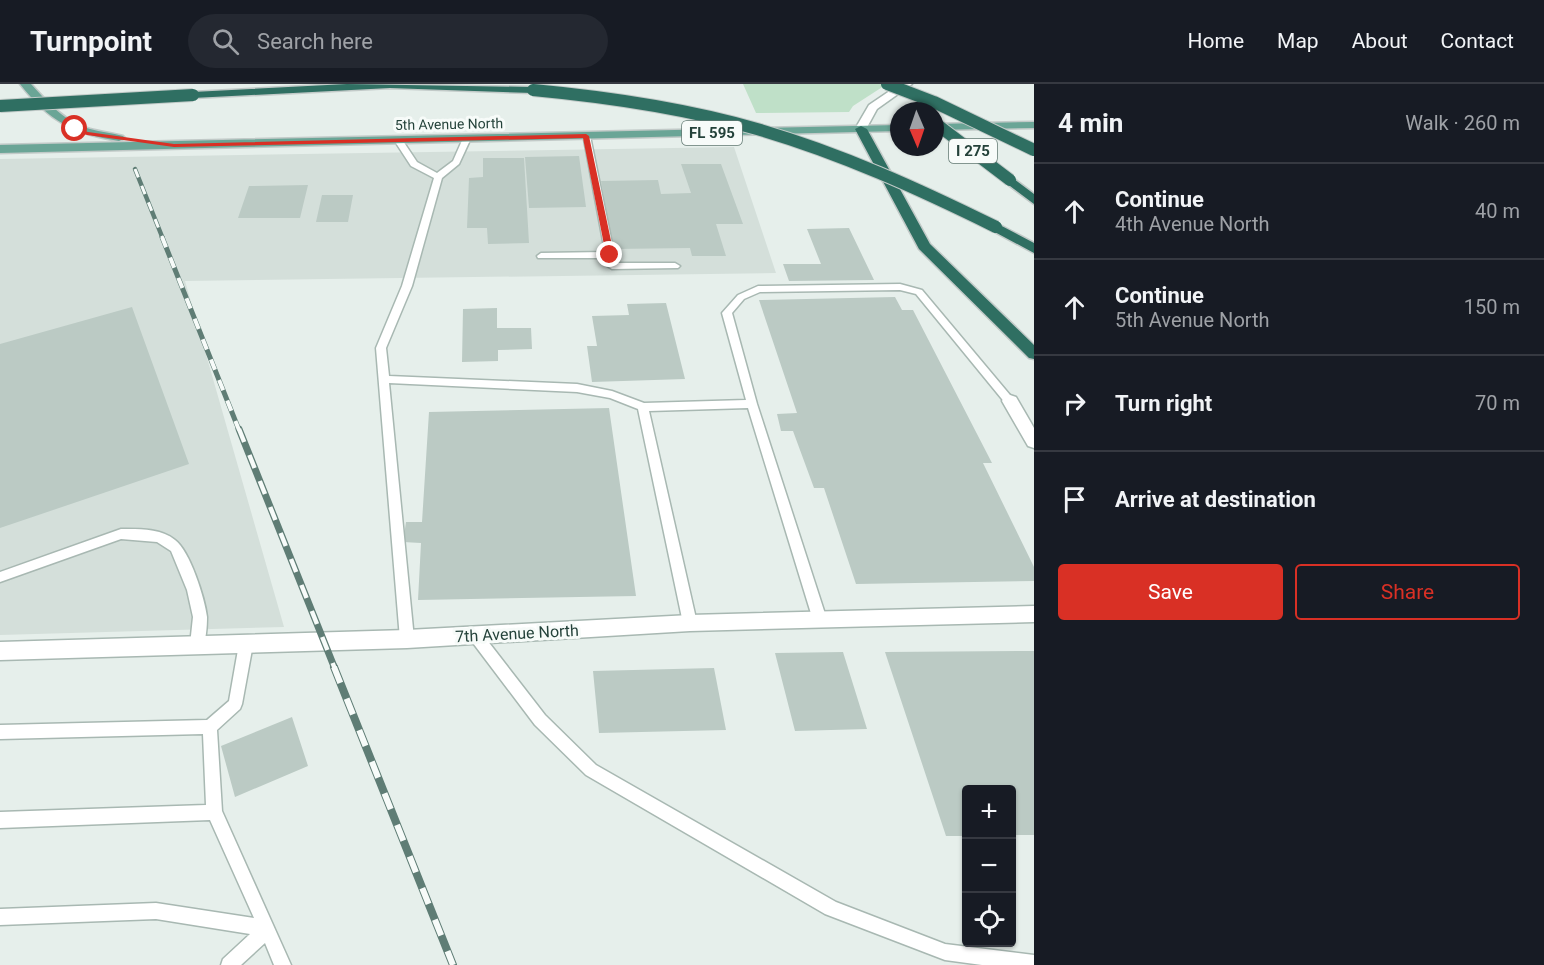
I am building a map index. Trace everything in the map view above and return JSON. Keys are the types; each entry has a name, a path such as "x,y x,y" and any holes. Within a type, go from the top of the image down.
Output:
{"highway":[{"path":"886,84 909,102"},
{"path":"886,84 934,102 1034,150"},
{"path":"0,106 390,85 534,90 640,103 754,129 846,159 943,201 1034,249"},
{"path":"0,101 136,86"},
{"path":"861,129 924,246 1034,354"},
{"name":"I 275","path":"944,130 1034,200"}],"main road":[{"name":"FL 595","path":"25,84 52,114 75,129 87,133 174,146"},
{"path":"944,128 1034,125"},
{"name":"5th Avenue North","path":"0,149 890,128"}],"street":[{"path":"861,129 873,107 907,84"},
{"path":"1010,400 1034,442"},
{"name":"7th Avenue North","path":"0,651 407,639 690,624 1034,615"}],"lane":[{"path":"586,136 612,266 675,266"},
{"path":"407,639 381,348 407,286 438,177 456,162 467,138"},
{"path":"398,140 414,164 438,177"},
{"path":"541,256 610,255"},
{"path":"820,620 752,404 727,314 741,297 758,290 900,287 919,292 1010,400"},
{"path":"384,380 426,379 566,387 627,398 643,407 752,404"},
{"path":"643,407 690,624"},
{"path":"0,577 121,534 140,534 160,538 177,549 198,604 200,617 197,645"},
{"path":"475,635 540,720 591,770 622,789 831,908 945,952 1034,963"},
{"path":"0,732 210,727 235,704 246,644"},
{"path":"210,727 214,812 283,965"},
{"path":"0,820 214,812"},
{"path":"0,917 156,911 268,929"},
{"path":"229,965 268,929"}],"shaded area":[{"path":"734,147 776,273 185,281 284,627 0,635 0,159"}],"green space":[{"path":"743,84 887,84 853,106 849,112 756,113"}],"building":[{"path":"579,156 586,207 529,208 525,157"},
{"path":"483,158 524,158 529,243 488,244 487,228 467,228 469,178 483,177"},
{"path":"681,164 721,164 743,224 716,224 726,256 692,256 690,248 613,249 601,181 658,180 661,194 691,193"},
{"path":"308,185 300,218 238,218 249,186"},
{"path":"322,195 353,195 348,222 316,222"},
{"path":"849,228 874,280 789,281 783,264 821,264 807,229"},
{"path":"895,297 902,310 913,310 992,463 983,463 1034,567 1034,581 856,584 824,488 814,488 793,431 781,431 777,414 797,413 759,300"},
{"path":"666,303 685,379 592,382 587,346 597,346 592,316 629,315 627,304"},
{"path":"132,307 189,464 0,528 0,344"},
{"path":"497,308 497,328 531,328 532,349 498,350 498,361 462,362 463,309"},
{"path":"609,408 636,596 418,600 421,543 403,542 406,522 422,522 429,412"},
{"path":"1034,651 1034,835 1016,835 1016,785 962,785 962,836 946,836 885,652"},
{"path":"843,652 867,729 795,731 775,653"},
{"path":"714,668 726,730 599,733 593,671"},
{"path":"292,717 308,766 235,797 221,746"}],"railway":[{"path":"135,169 163,239"},
{"path":"162,237 239,430"},
{"path":"239,429 335,669"},
{"path":"334,667 453,965"}],"route":[{"path":"75,129 87,133 174,146 586,136 610,255"}]}
